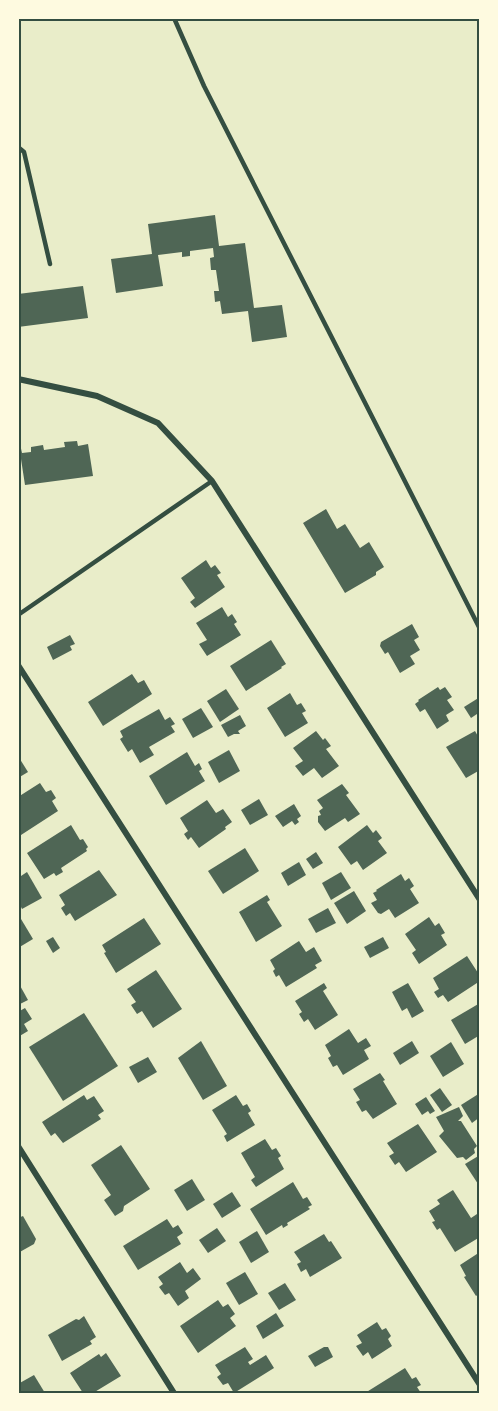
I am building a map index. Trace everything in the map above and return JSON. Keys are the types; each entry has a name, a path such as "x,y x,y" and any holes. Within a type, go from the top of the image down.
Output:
{"street":[{"path":"18,379 97,396 158,423 212,481 480,900"},
{"path":"18,665 480,1385"},
{"path":"18,1146 174,1393"}],"lane":[{"path":"174,18 204,86 480,629"},
{"path":"18,147 24,152 50,264"},
{"path":"18,615 212,481"}],"building":[{"path":"215,215 219,246 245,243 254,308 282,305 287,337 252,342 248,311 222,314 220,301 215,302 214,291 219,291 216,270 211,270 210,258 214,257 213,248 190,251 190,256 182,257 182,252 158,255 163,286 116,293 111,259 152,254 148,224"},
{"path":"83,286 88,318 18,327 18,294"},
{"path":"18,435 22,453 31,452 31,447 43,445 44,450 65,447 64,442 77,441 78,446 88,444 93,476 25,485 21,459 18,459"},
{"path":"326,509 337,529 345,524 360,548 369,542 384,567 376,572 376,575 345,593 303,523"},
{"path":"206,560 211,568 215,565 221,573 217,575 225,587 195,608 190,602 195,598 181,578"},
{"path":"222,607 228,617 232,614 237,622 234,624 241,635 207,656 199,644 207,640 196,623"},
{"path":"412,624 419,637 414,640 420,650 410,656 415,664 400,673 388,652 385,654 380,646 381,642"},
{"path":"70,635 75,644 70,646 72,650 53,660 47,647"},
{"path":"271,640 286,664 246,691 230,666"},
{"path":"132,674 138,683 144,680 152,694 103,726 88,702"},
{"path":"438,687 440,690 445,687 452,697 447,700 454,710 446,715 449,721 437,729 425,709 420,712 415,704"},
{"path":"226,689 239,709 220,722 207,701"},
{"path":"290,693 297,705 301,703 306,711 302,713 308,723 285,737 267,708"},
{"path":"480,697 480,712 471,718 464,707"},
{"path":"201,708 213,727 193,738 182,719"},
{"path":"159,709 165,720 170,717 175,724 171,726 175,732 149,747 154,755 140,763 132,749 128,752 120,739 123,737 120,731"},
{"path":"240,715 246,726 238,731 240,734 228,737 221,725"},
{"path":"316,731 331,746 326,749 339,766 322,778 314,768 303,776 295,766 303,761 293,748"},
{"path":"475,731 480,740 480,770 466,778 446,747"},
{"path":"229,750 240,771 219,783 208,762"},
{"path":"187,752 195,766 199,763 202,769 199,771 205,781 166,805 149,776"},
{"path":"18,756 28,772 18,778"},
{"path":"40,783 46,792 51,790 56,798 52,801 58,811 21,835 18,830 18,797"},
{"path":"342,784 349,793 346,795 360,814 348,822 345,818 325,831 318,822 318,816 321,815 319,811 323,808 317,800"},
{"path":"259,799 268,815 250,825 241,810"},
{"path":"207,800 216,813 223,809 232,822 199,848 191,837 188,840 184,834 188,831 180,818"},
{"path":"294,804 301,816 297,819 299,822 295,825 292,821 283,827 275,816"},
{"path":"71,825 80,840 83,839 88,847 87,851 61,868 63,872 56,876 54,873 44,879 27,853"},
{"path":"367,825 373,833 376,830 382,838 378,841 387,853 363,870 357,861 351,865 338,847"},
{"path":"245,848 259,871 223,894 208,871"},
{"path":"316,852 323,863 313,869 306,859"},
{"path":"299,862 306,875 288,886 281,873"},
{"path":"99,870 117,895 75,921 70,913 66,916 61,908 65,905 59,895"},
{"path":"27,872 42,898 22,909 18,901 18,878"},
{"path":"341,872 351,888 331,900 322,883"},
{"path":"401,874 405,881 409,878 414,886 410,889 419,903 395,918 389,909 381,914 378,913 371,903 377,900 373,893"},
{"path":"354,891 366,911 347,924 334,903"},
{"path":"267,895 270,900 267,902 282,926 256,942 239,912"},
{"path":"328,908 336,923 316,933 308,919"},
{"path":"429,917 435,926 439,923 445,933 441,935 447,945 419,964 412,953 416,950 405,934"},
{"path":"144,918 161,944 116,973 102,945"},
{"path":"21,919 33,939 18,948 18,921"},
{"path":"53,937 60,948 53,953 46,941"},
{"path":"383,937 389,948 370,958 364,947"},
{"path":"299,941 306,952 314,947 322,961 315,965 317,968 286,987 279,975 276,977 270,960"},
{"path":"467,956 480,976 480,981 448,1002 443,995 438,998 434,992 439,989 433,978"},
{"path":"156,970 182,1009 153,1028 142,1011 137,1014 131,1005 136,1002 127,989"},
{"path":"18,982 28,1000 18,1005"},
{"path":"324,983 327,988 323,991 338,1015 315,1030 308,1019 304,1022 299,1014 302,1012 295,1001"},
{"path":"408,983 424,1011 412,1018 407,1008 402,1011 392,992"},
{"path":"480,1003 480,1035 465,1044 451,1020"},
{"path":"25,1008 32,1019 24,1024 28,1031 18,1037 18,1012"},
{"path":"84,1013 118,1066 63,1101 29,1047"},
{"path":"349,1029 358,1043 366,1038 371,1046 364,1050 369,1059 343,1075 337,1065 333,1067 328,1058 331,1056 325,1045"},
{"path":"201,1041 227,1086 203,1100 178,1058"},
{"path":"412,1041 419,1053 400,1065 393,1053"},
{"path":"451,1042 464,1064 443,1077 430,1056"},
{"path":"148,1057 157,1072 138,1083 129,1067"},
{"path":"380,1073 397,1104 373,1119 366,1110 362,1112 356,1102 360,1100 353,1089"},
{"path":"440,1088 452,1105 442,1112 430,1095"},
{"path":"480,1093 480,1117 472,1123 461,1105"},
{"path":"84,1095 87,1100 94,1096 104,1111 98,1115 101,1119 63,1143 55,1133 51,1136 42,1122"},
{"path":"236,1095 243,1106 247,1104 251,1111 248,1113 255,1125 227,1142 224,1136 227,1134 212,1110"},
{"path":"426,1097 435,1111 430,1114 428,1111 422,1115 415,1104"},
{"path":"459,1107 463,1116 458,1121 461,1121 477,1146 474,1149 475,1153 466,1160 463,1157 457,1158 439,1136 444,1131 436,1117"},
{"path":"418,1124 437,1152 406,1172 399,1162 395,1165 389,1156 394,1153 387,1143"},
{"path":"265,1139 272,1150 276,1148 281,1156 278,1158 284,1169 256,1187 251,1180 255,1177 241,1153"},
{"path":"121,1145 150,1189 124,1206 123,1211 115,1216 104,1200 111,1195 91,1165"},
{"path":"480,1155 480,1187 465,1164"},
{"path":"192,1179 205,1200 187,1211 174,1190"},
{"path":"293,1182 303,1199 307,1197 312,1205 308,1207 310,1209 283,1228 282,1225 266,1235 250,1209"},
{"path":"453,1190 471,1218 480,1212 480,1237 455,1252 440,1228 437,1230 429,1211 440,1204 437,1200"},
{"path":"232,1192 241,1206 222,1218 213,1204"},
{"path":"23,1216 36,1239 34,1244 18,1253 18,1218"},
{"path":"167,1219 173,1228 178,1225 183,1233 177,1237 181,1244 138,1270 123,1246"},
{"path":"217,1228 226,1241 208,1253 199,1240"},
{"path":"257,1231 269,1252 251,1263 239,1242"},
{"path":"324,1234 342,1258 310,1277 306,1269 301,1272 297,1264 301,1262 294,1252"},
{"path":"480,1252 480,1293 476,1296 464,1277 466,1276 460,1265"},
{"path":"180,1262 187,1273 193,1268 201,1279 185,1291 189,1298 178,1306 169,1293 165,1295 159,1287 163,1284 158,1277"},
{"path":"245,1272 258,1294 239,1305 226,1283"},
{"path":"285,1283 296,1300 279,1310 268,1293"},
{"path":"218,1300 223,1307 228,1304 235,1314 230,1318 236,1326 198,1353 180,1326"},
{"path":"276,1313 284,1326 263,1339 256,1326"},
{"path":"84,1316 96,1337 90,1341 92,1344 62,1361 48,1335"},
{"path":"377,1322 382,1330 386,1328 391,1336 388,1339 392,1346 372,1359 368,1352 363,1356 356,1346 362,1343 357,1335"},
{"path":"245,1347 253,1359 248,1362 250,1365 266,1355 274,1368 234,1393 228,1383 223,1385 217,1377 221,1374 215,1365"},
{"path":"328,1347 333,1357 315,1367 308,1356"},
{"path":"106,1353 121,1376 93,1393 83,1393 70,1373 99,1354 101,1357"},
{"path":"405,1368 412,1379 416,1377 421,1385 417,1387 421,1393 365,1393"},
{"path":"34,1375 45,1393 20,1393 18,1384"}]}
